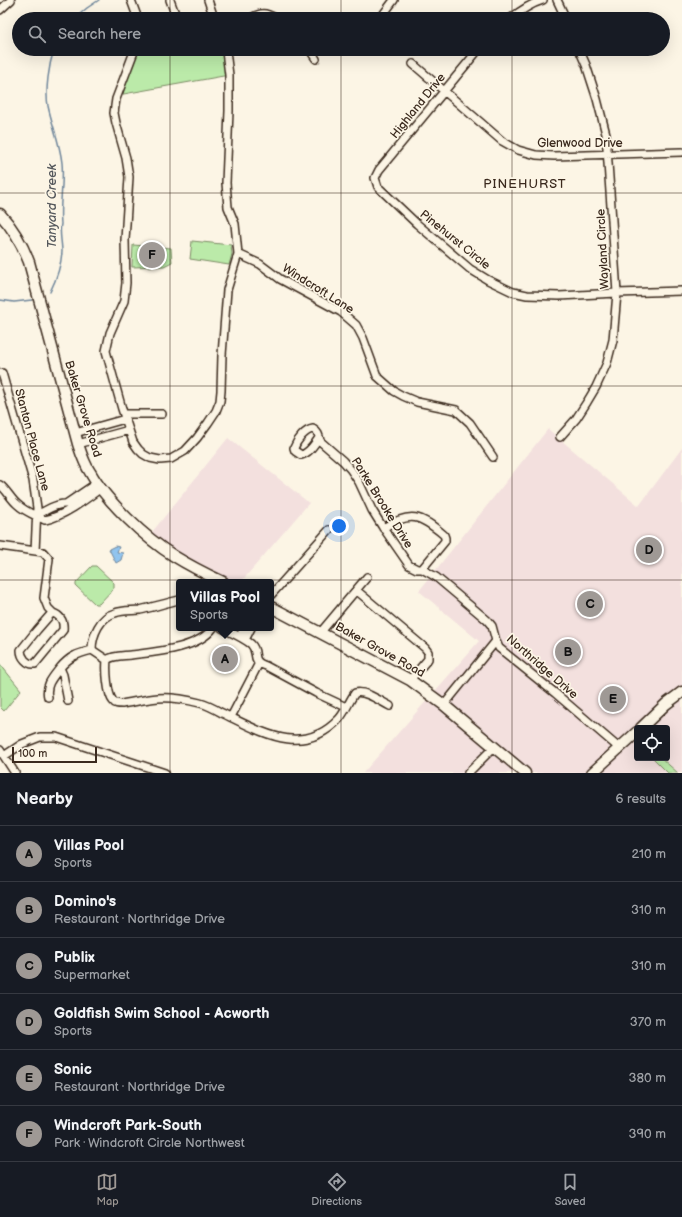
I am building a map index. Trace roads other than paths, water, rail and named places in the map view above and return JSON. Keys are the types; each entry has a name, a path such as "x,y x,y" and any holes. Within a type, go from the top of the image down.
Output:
{"street":[{"path":"0,10 10,0"},
{"path":"131,0 135,12"},
{"path":"170,0 174,12"},
{"path":"208,0 212,12"},
{"path":"385,12 394,0"},
{"path":"519,12 535,2 543,0"},
{"path":"557,0 563,12"},
{"path":"132,56 116,99 114,113 126,158 129,177 125,240 126,283 124,301 108,339 106,351 124,417 134,445 150,458 157,460 171,459 182,453 208,423 216,411 220,401 227,290 238,254 235,224 228,207 226,183 229,110 229,75 227,56"},
{"name":"Highland Drive","path":"375,178 379,170 473,56"},
{"name":"Wayland Circle","path":"560,437 576,419 588,402 607,363 612,340 617,293 609,155 606,134 597,99 582,56"},
{"name":"Glenwood Drive","path":"413,64 502,141 518,150 536,155 554,156 682,152"},
{"name":"Pinehurst Circle","path":"375,178 378,187 417,224 470,269 488,280 513,292 527,296 559,296 682,291"},
{"name":"Baker Grove Road","path":"0,214 20,240 29,262 78,444 86,466 112,502 159,546 217,579"},
{"name":"Windcroft Lane","path":"238,254 260,264 280,279 341,312 356,325 364,338 378,376 394,391 403,396 417,402 456,410 470,423 493,457"},
{"name":"Stanton Place Lane","path":"0,373 2,373 34,480 37,516 35,551"},
{"path":"75,433 130,414 162,414"},
{"path":"78,444 129,430"},
{"name":"Parke Brooke Drive","path":"320,438 320,441 351,470 359,482 372,510 409,565 416,569 422,569 436,577 487,620 492,626 496,641"},
{"path":"0,485 8,492 16,504 24,510 45,520 52,518 80,503 99,486"},
{"path":"37,516 61,509 66,504 99,486"},
{"path":"383,528 402,518 419,518 428,522 444,535 445,541 422,569"},
{"path":"274,592 329,530"},
{"path":"0,546 43,552 49,560 44,598 48,608 62,618 64,624 63,630 35,664 28,663 21,654 21,650 36,630 53,613"},
{"path":"320,633 367,577"},
{"path":"356,590 428,652 428,659 410,680"},
{"path":"92,650 92,644 98,628 110,614 153,607 176,601"},
{"name":"Baker Grove Road","path":"274,609 410,680 444,705 525,773"},
{"path":"107,660 112,657 174,649 199,639 211,631"},
{"path":"228,631 251,644 255,650 256,659 259,663 346,708"},
{"path":"242,638 243,631"},
{"path":"242,638 248,631"},
{"name":"Northridge Drive","path":"444,705 496,641 499,648 555,693 619,748"},
{"path":"92,650 107,660"},
{"path":"48,697 48,686 66,660 72,656 92,650"},
{"path":"107,660 108,686 112,699 115,703 122,704 159,698 200,703 282,738 297,740 306,739 323,733 338,719 355,693 358,692 367,694 390,706"},
{"path":"231,717 259,663"},
{"path":"60,668 63,675 68,701"},
{"path":"644,725 666,704 682,692"},
{"path":"592,773 634,735"},
{"path":"15,773 2,753 40,737 56,737 165,773"},
{"path":"468,773 494,747"}],"water":[{"path":"115,546 119,547 117,552 123,553 121,560 116,563 109,549"}],"waterway":[{"name":"Tanyard Creek","path":"82,12 99,0"},
{"name":"Tanyard Creek","path":"50,292 58,273 62,252 60,231 62,163 60,148 47,100 48,78 52,56"},
{"name":"Tanyard Creek","path":"0,300 14,302 32,300"}],"place":[{"name":"Windcroft Park-South","path":"152,255"},
{"name":"Goldfish Swim School - Acworth","path":"649,550"},
{"name":"Publix","path":"590,604"},
{"name":"Domino's","path":"568,652"},
{"name":"Villas Pool","path":"225,659"},
{"name":"Sonic","path":"613,699"}],"district":[{"name":"PINEHURST","path":"525,184"}]}
